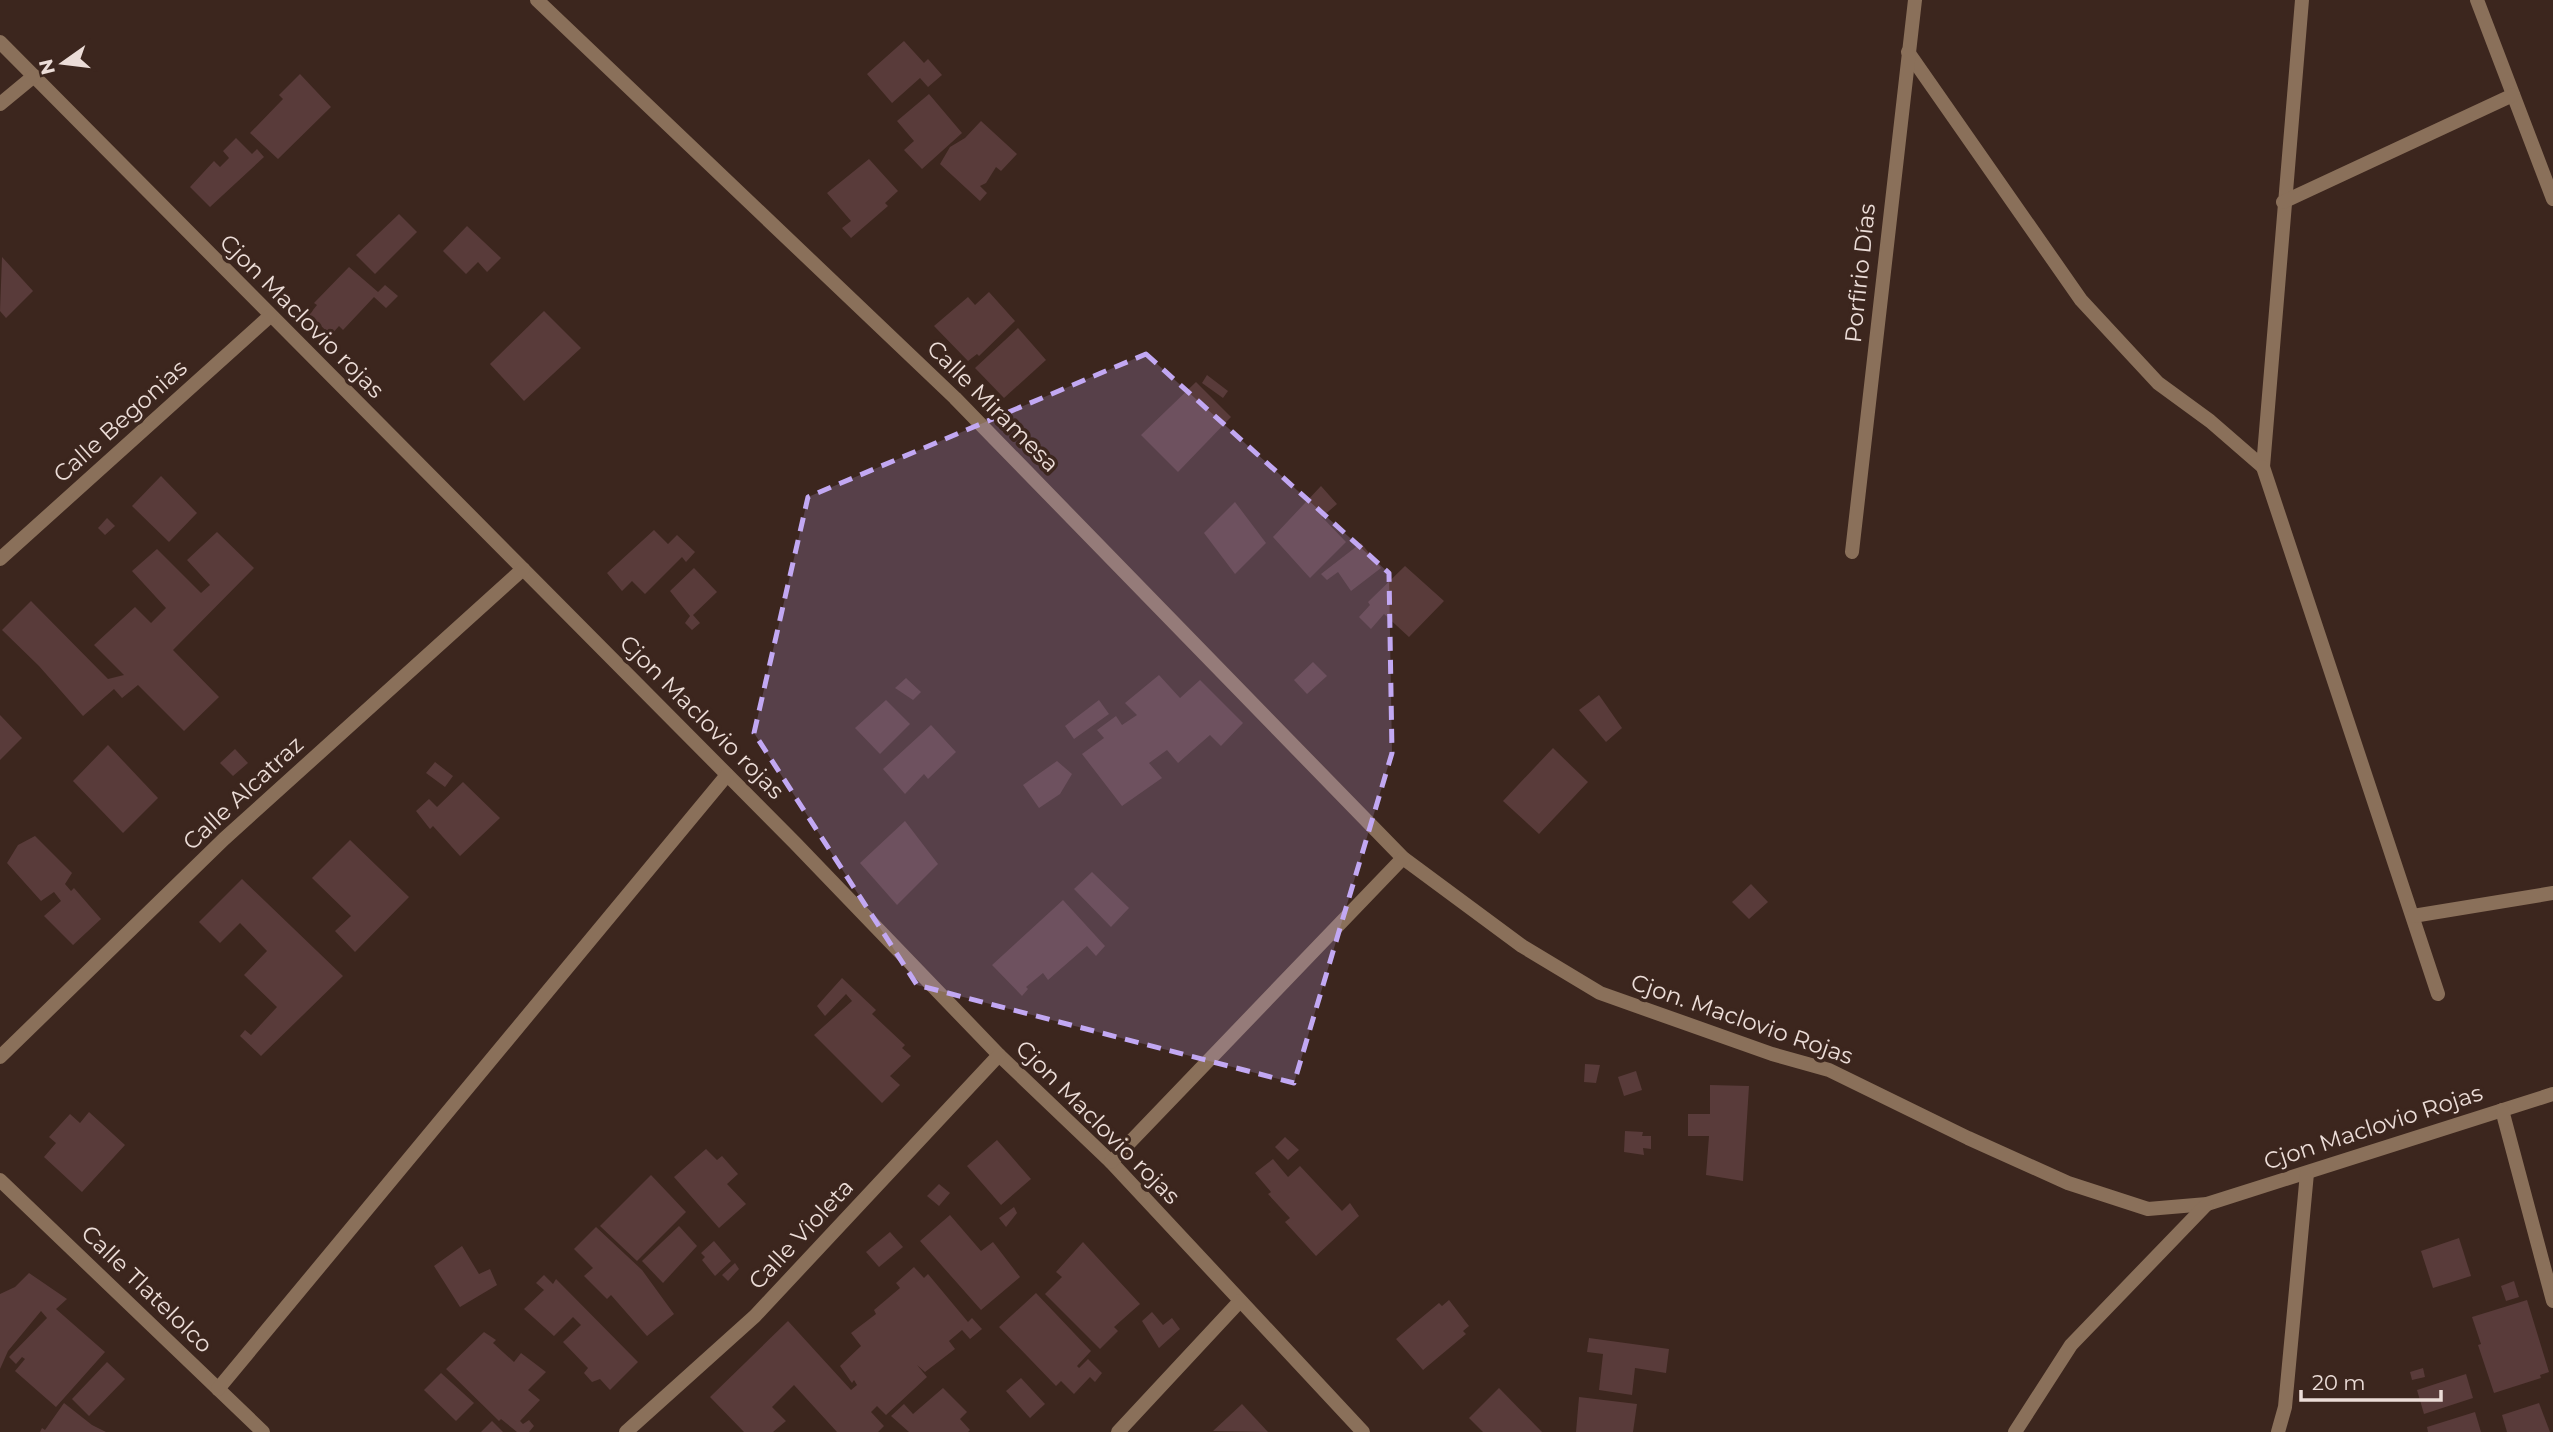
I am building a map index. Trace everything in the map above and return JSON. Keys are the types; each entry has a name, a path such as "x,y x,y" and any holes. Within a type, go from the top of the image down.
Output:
{"street":[{"name":"Calle Miramesa","path":"537,0 955,398 1404,859"},
{"name":"Porfirio Días","path":"1852,552 1915,0"},
{"path":"2302,0 2283,202 2263,467 2438,994"},
{"path":"2477,0 2553,199"},
{"name":"Cjon Maclovio rojas","path":"0,42 727,775 999,1055 1111,1161 1363,1432"},
{"path":"1908,52 2081,300 2158,383 2210,421 2263,467"},
{"path":"0,104 34,76"},
{"path":"2283,202 2513,94"},
{"name":"Calle Begonias","path":"0,559 270,317"},
{"name":"Calle Alcatraz","path":"0,1057 224,839 523,569"},
{"path":"218,1389 727,775"},
{"path":"1111,1161 1404,859"},
{"name":"Cjon. Maclovio Rojas","path":"1404,859 1522,946 1600,993 1772,1054 1829,1070 2068,1183 2148,1209 2207,1205"},
{"path":"2413,916 2553,893"},
{"name":"Calle Violeta","path":"626,1432 755,1316 999,1055"},
{"name":"Cjon Maclovio Rojas","path":"2207,1205 2553,1094"},
{"path":"2502,1110 2553,1301"},
{"path":"2278,1432 2285,1407 2307,1173"},
{"name":"Calle Tlatelolco","path":"0,1180 263,1432"},
{"path":"2015,1432 2071,1345 2207,1205"},
{"path":"1118,1432 1240,1301"}],"highlighted area":[{"path":"1146,354 1389,573 1392,753 1294,1083 917,985 754,733 808,497"}],"building":[{"path":"904,41 924,63 928,59 942,75 928,87 920,78 892,103 867,74"},
{"path":"300,74 331,107 278,159 250,133 283,99 279,95"},
{"path":"929,94 962,133 922,169 904,150 914,141 897,121"},
{"path":"981,121 1017,154 1001,171 996,167 986,183 980,186 987,193 980,201 940,164 950,147 965,138"},
{"path":"236,138 252,154 257,149 264,157 210,207 190,187 214,161 220,167 229,158 223,151"},
{"path":"869,159 898,191 885,203 888,206 851,238 842,228 851,221 827,193"},
{"path":"399,214 417,232 375,274 356,255"},
{"path":"467,226 501,258 487,272 478,262 466,274 443,251"},
{"path":"2,257 33,291 6,318 0,311"},
{"path":"349,267 378,292 385,285 398,296 386,308 374,297 343,330 339,326 331,335 309,315 317,305 314,303"},
{"path":"989,292 1015,321 979,356 977,354 968,361 934,326 968,297 975,305"},
{"path":"544,311 581,348 524,401 490,364"},
{"path":"1018,328 1046,360 1004,398 975,368"},
{"path":"1207,375 1228,391 1223,398 1202,383"},
{"path":"1196,382 1231,417 1178,472 1141,435"},
{"path":"161,476 197,513 169,542 132,506"},
{"path":"1321,486 1337,504 1322,517 1346,542 1310,578 1273,537"},
{"path":"1235,502 1266,543 1235,574 1204,533"},
{"path":"107,518 115,526 105,535 98,528"},
{"path":"654,530 668,544 677,535 695,552 686,562 682,557 645,594 632,581 622,591 607,573"},
{"path":"217,532 254,568 173,650 219,697 184,731 138,685 122,698 114,689 83,716 39,666 2,630 31,601 108,679 124,675 94,645 135,607 151,623 166,608 132,571 157,549 201,593 210,585 187,560"},
{"path":"1361,543 1381,568 1351,591 1338,572 1327,580 1321,574"},
{"path":"1405,566 1444,601 1409,637 1384,614 1371,629 1359,617 1370,605 1368,602"},
{"path":"694,568 717,592 693,615 700,623 692,630 685,623 690,616 670,591"},
{"path":"1313,662 1327,676 1307,694 1294,680"},
{"path":"1159,675 1180,698 1200,680 1243,723 1221,746 1210,735 1178,763 1167,750 1149,763 1162,778 1122,806 1082,754 1104,738 1097,730 1116,716 1122,725 1137,715 1125,703"},
{"path":"906,678 921,692 913,700 895,688"},
{"path":"1599,695 1622,728 1606,742 1579,710"},
{"path":"886,700 910,724 880,754 855,728"},
{"path":"1099,700 1109,714 1074,739 1065,726"},
{"path":"0,715 22,738 0,760"},
{"path":"931,725 956,752 928,779 924,774 905,794 883,769"},
{"path":"108,745 158,798 123,833 73,781"},
{"path":"1553,748 1588,782 1539,834 1503,801"},
{"path":"235,749 248,763 233,776 220,763"},
{"path":"1057,761 1072,774 1060,794 1039,808 1023,785"},
{"path":"435,762 453,776 445,787 426,773"},
{"path":"463,782 500,818 460,856 433,826 430,829 416,811 429,799 437,807"},
{"path":"905,821 938,864 897,905 860,863"},
{"path":"35,836 72,873 65,884 71,891 74,888 101,919 73,945 44,916 61,901 54,892 41,901 7,863 18,845"},
{"path":"350,840 409,897 355,952 335,931 351,916 312,878"},
{"path":"1092,872 1129,908 1111,927 1074,889"},
{"path":"242,879 343,976 261,1056 240,1036 245,1030 251,1035 277,1007 244,975 267,951 240,923 220,943 199,922"},
{"path":"1751,884 1768,902 1749,919 1732,902"},
{"path":"1063,900 1105,946 1096,956 1087,946 1048,980 1043,973 1026,987 1028,989 1022,996 992,965"},
{"path":"842,978 876,1010 872,1014 905,1045 902,1048 911,1056 890,1076 900,1085 882,1103 814,1035 852,1001 846,994 825,1016 817,1006"},
{"path":"1585,1064 1600,1065 1596,1083 1584,1082"},
{"path":"1636,1071 1642,1090 1624,1096 1618,1077"},
{"path":"1710,1085 1749,1086 1743,1181 1706,1175 1709,1136 1688,1136 1688,1114 1710,1114"},
{"path":"89,1112 125,1145 82,1192 44,1157 56,1143 49,1137 70,1114 80,1123"},
{"path":"1625,1131 1643,1132 1642,1136 1651,1136 1651,1149 1643,1148 1644,1155 1624,1152"},
{"path":"1285,1137 1299,1150 1288,1160 1275,1147"},
{"path":"997,1140 1031,1179 1001,1205 967,1166"},
{"path":"706,1149 717,1160 722,1156 738,1174 727,1184 746,1204 719,1228 674,1177"},
{"path":"1273,1159 1288,1177 1300,1166 1342,1211 1350,1203 1359,1216 1316,1256 1285,1222 1290,1218 1268,1194 1271,1192 1255,1173"},
{"path":"651,1175 686,1212 637,1261 600,1226"},
{"path":"939,1184 950,1193 939,1206 927,1196"},
{"path":"1014,1207 1017,1213 1006,1227 999,1218"},
{"path":"950,1215 981,1251 993,1242 1020,1277 981,1310 920,1241"},
{"path":"679,1226 697,1246 663,1283 642,1261"},
{"path":"596,1227 642,1270 674,1314 647,1336 611,1295 607,1299 584,1276 593,1268 574,1249"},
{"path":"890,1232 903,1247 879,1267 866,1252"},
{"path":"2459,1238 2471,1276 2433,1288 2421,1251"},
{"path":"714,1241 731,1261 715,1276 702,1260 705,1257 701,1253"},
{"path":"1083,1242 1140,1304 1114,1327 1118,1331 1100,1349 1045,1294 1062,1277 1056,1272"},
{"path":"462,1246 479,1274 490,1269 497,1285 460,1307 434,1266"},
{"path":"735,1263 739,1269 728,1281 722,1275"},
{"path":"914,1267 924,1278 928,1274 968,1322 972,1318 982,1329 970,1339 962,1330 949,1341 955,1349 925,1372 917,1365 927,1377 886,1415 877,1406 871,1412 884,1426 878,1432 837,1432 794,1385 772,1407 786,1421 773,1432 744,1432 710,1397 788,1321 851,1390 857,1385 854,1380 852,1383 840,1366 861,1346 851,1333 876,1314 874,1310 900,1288 896,1283"},
{"path":"29,1273 67,1299 56,1309 105,1352 56,1407 15,1371 25,1359 22,1357 16,1364 9,1357 47,1318 41,1311 8,1351 0,1369 0,1294 15,1287"},
{"path":"544,1275 553,1284 556,1279 638,1362 610,1390 600,1379 592,1382 584,1373 588,1368 563,1342 581,1325 573,1317 554,1336 524,1309 544,1290 536,1283"},
{"path":"2514,1281 2519,1297 2506,1301 2501,1286"},
{"path":"1036,1293 1091,1351 1077,1366 1079,1368 1088,1359 1102,1373 1095,1382 1090,1377 1074,1394 1061,1381 1056,1386 999,1327"},
{"path":"1449,1300 1469,1326 1463,1331 1466,1334 1423,1370 1396,1339 1439,1303 1442,1306"},
{"path":"2527,1300 2549,1372 2540,1375 2541,1378 2494,1393 2472,1317"},
{"path":"1152,1312 1163,1325 1172,1318 1180,1329 1159,1348 1142,1321"},
{"path":"484,1332 496,1340 493,1343 514,1362 521,1353 546,1372 528,1390 540,1400 520,1421 523,1424 529,1420 534,1426 529,1432 517,1432 501,1419 499,1421 446,1369"},
{"path":"1589,1338 1669,1349 1666,1373 1635,1368 1632,1395 1599,1390 1603,1354 1587,1352"},
{"path":"107,1362 125,1379 89,1416 72,1399"},
{"path":"2423,1368 2425,1377 2412,1380 2410,1372"},
{"path":"441,1373 474,1403 456,1421 424,1390"},
{"path":"2466,1374 2473,1398 2424,1414 2417,1390"},
{"path":"1021,1378 1045,1404 1030,1418 1006,1391"},
{"path":"943,1388 967,1412 960,1419 970,1430 968,1432 909,1432 891,1416 904,1404 913,1414"},
{"path":"1499,1388 1542,1432 1483,1432 1469,1418"},
{"path":"1579,1397 1637,1404 1633,1432 1576,1432"},
{"path":"64,1403 92,1425 106,1432 40,1432 42,1428 45,1430"},
{"path":"2539,1403 2550,1432 2507,1432 2502,1415"},
{"path":"1242,1404 1268,1432 1213,1431"},
{"path":"2475,1412 2481,1432 2428,1432 2427,1427"},
{"path":"492,1421 503,1432 481,1432"}]}
